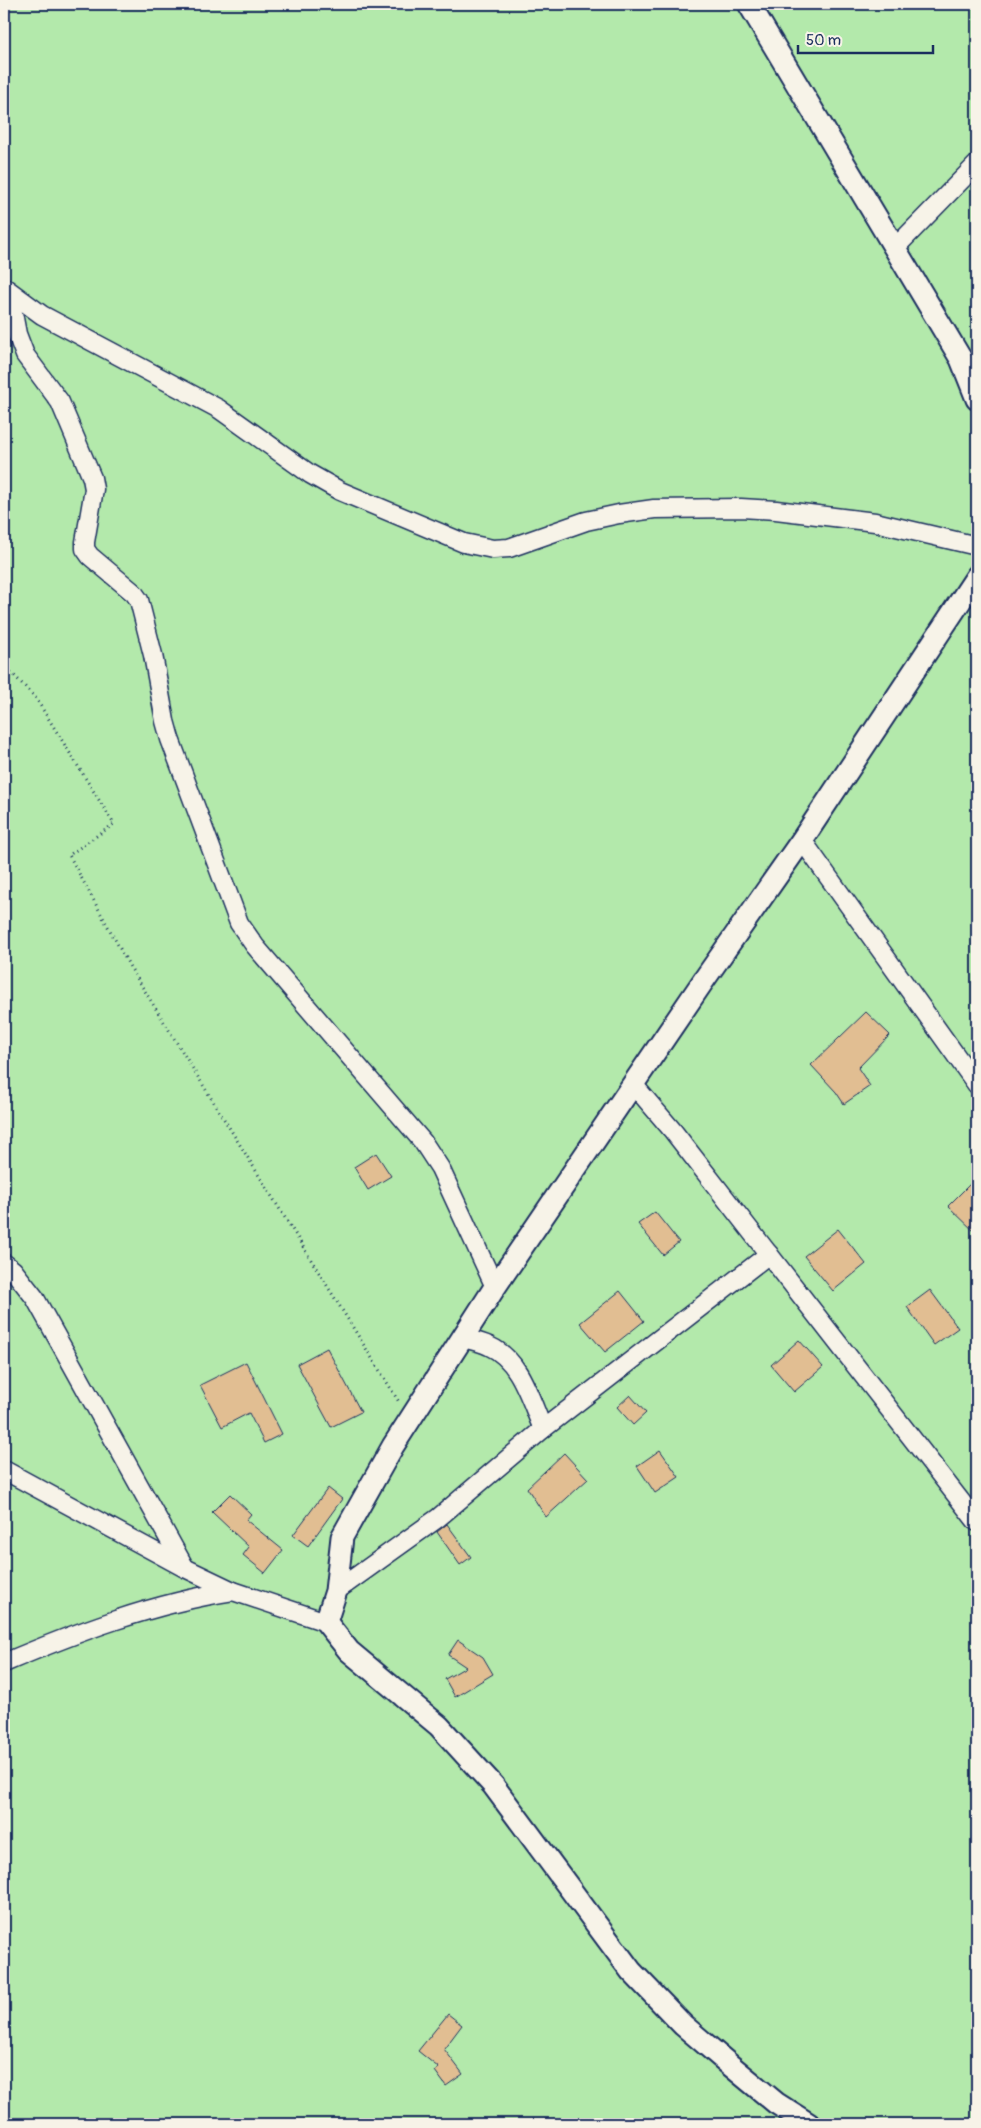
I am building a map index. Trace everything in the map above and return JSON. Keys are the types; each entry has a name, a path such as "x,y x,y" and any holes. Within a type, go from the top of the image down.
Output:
{"street":[{"path":"749,4 961,359 977,399"},
{"path":"895,248 977,164"},
{"path":"6,289 58,323 219,409 310,474 340,491 478,548 509,548 586,521 619,514 654,510 741,508 776,510 875,522 977,546"},
{"path":"6,289 17,334 25,355 60,402 92,478 94,489 84,542 85,549 90,556 139,600 153,655 164,721 239,923 255,946 423,1142 440,1168 495,1288"},
{"path":"326,1622 336,1591 342,1537 409,1420 495,1288 802,840 977,576"},
{"path":"802,840 977,1085"},
{"path":"633,1084 769,1254 977,1522"},
{"path":"336,1591 438,1518 543,1429 769,1254"},
{"path":"4,1262 13,1270 35,1298 185,1568"},
{"path":"462,1338 489,1346 505,1356 516,1369 543,1429"},
{"path":"4,1470 185,1568 233,1591 326,1622 349,1652 439,1726 493,1785 631,1971 683,2025 776,2103 809,2124"},
{"path":"4,1663 123,1618 200,1596 233,1591"}],"path":[{"path":"4,665 35,697 114,824 70,855 130,967 409,1420"}],"green space":[{"path":"4,4 977,4 977,2124 4,2124"}],"building":[{"path":"866,1012 890,1035 858,1068 870,1086 844,1104 836,1092 811,1065"},
{"path":"376,1153 391,1176 368,1190 354,1167"},
{"path":"970,1184 977,1191 977,1234 948,1206"},
{"path":"655,1212 679,1242 663,1255 638,1224"},
{"path":"838,1229 866,1264 833,1291 804,1256"},
{"path":"930,1290 958,1328 934,1345 907,1307"},
{"path":"620,1291 644,1321 605,1352 580,1323"},
{"path":"799,1340 823,1367 794,1392 771,1365"},
{"path":"327,1348 361,1412 331,1427 297,1364"},
{"path":"246,1362 282,1434 264,1443 249,1413 222,1427 200,1385"},
{"path":"630,1395 646,1413 633,1425 617,1407"},
{"path":"660,1450 679,1477 655,1493 637,1466"},
{"path":"564,1453 588,1479 546,1517 527,1488"},
{"path":"328,1488 342,1499 308,1546 293,1535"},
{"path":"230,1494 251,1514 246,1520 283,1550 265,1573 243,1555 249,1547 212,1512"},
{"path":"447,1524 471,1557 460,1565 437,1532"},
{"path":"458,1640 483,1657 493,1674 455,1697 445,1679 466,1667 448,1655"},
{"path":"448,2014 462,2025 444,2049 463,2074 446,2086 435,2071 439,2068 418,2051"}]}
